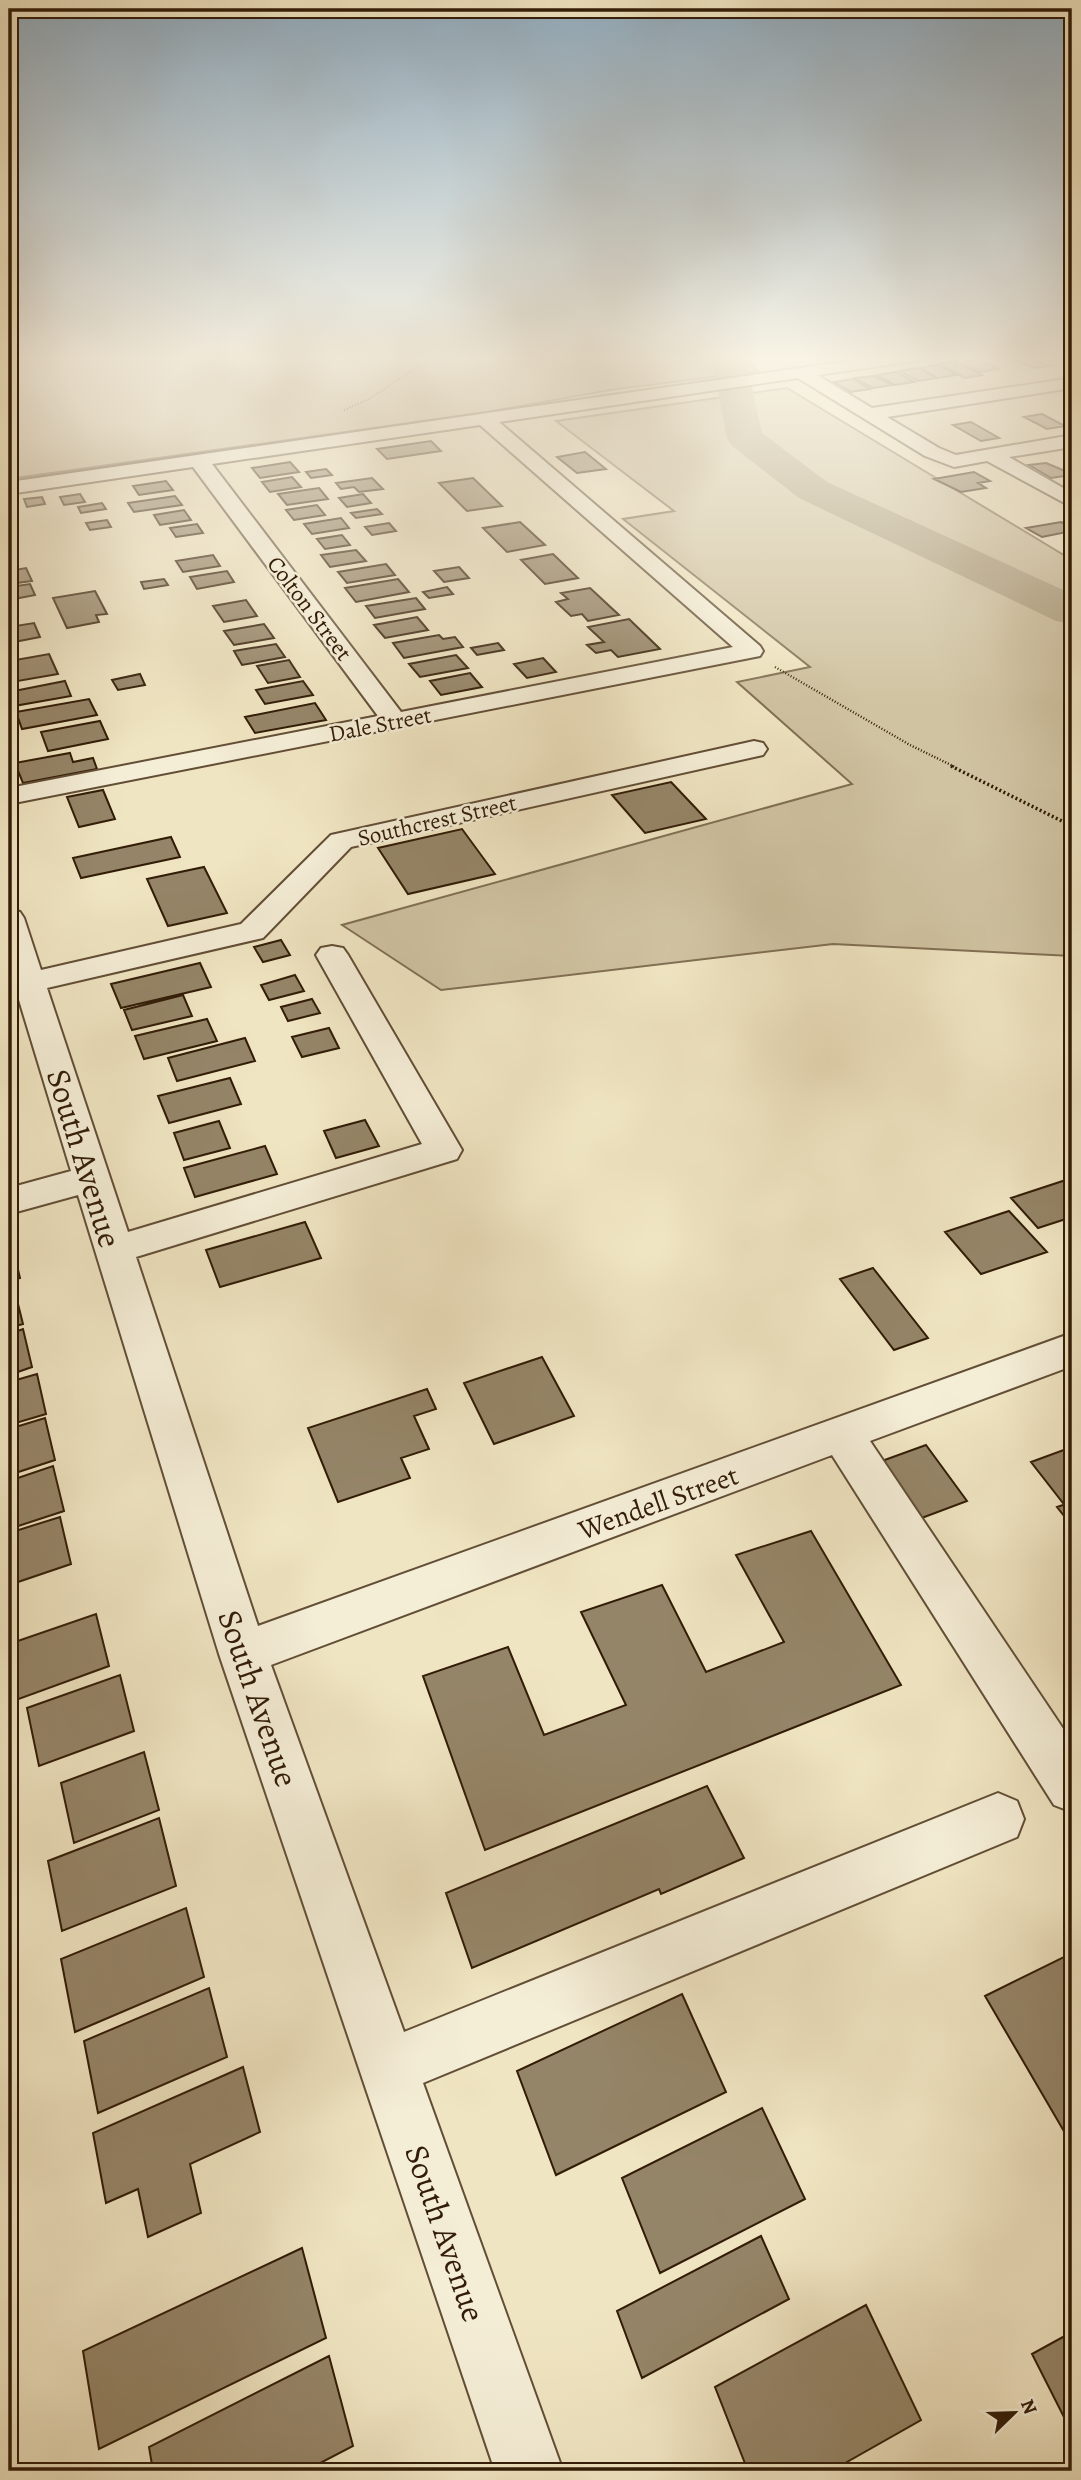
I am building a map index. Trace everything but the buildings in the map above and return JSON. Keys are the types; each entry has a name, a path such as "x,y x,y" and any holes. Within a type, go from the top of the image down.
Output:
{"street":[{"path":"9,488 131,471"},
{"name":"Colton Street","path":"206,471 395,721"},
{"path":"544,471 751,651"},
{"path":"1018,471 1072,501"},
{"name":"Dale Street","path":"9,796 751,651"},
{"name":"Southcrest Street","path":"31,982 252,931 341,841 754,748"},
{"name":"South Avenue","path":"9,918 243,1654 529,2471"},
{"path":"114,1250 444,1150 332,955"},
{"path":"9,1201 92,1179"},
{"name":"Wendell Street","path":"243,1654 1072,1349"},
{"path":"842,1434 1072,1787"},
{"path":"388,2067 998,1819"}],"path":[{"path":"751,651 812,690 910,745 1072,826"}],"shaded area":[{"path":"9,471 68,471 9,479"},
{"path":"621,471 924,471 1072,560 1072,956 833,944 441,990 342,925 852,784 737,682 810,667 623,519 674,511"}],"waterway":[{"path":"788,471 813,490 1072,611"}]}
